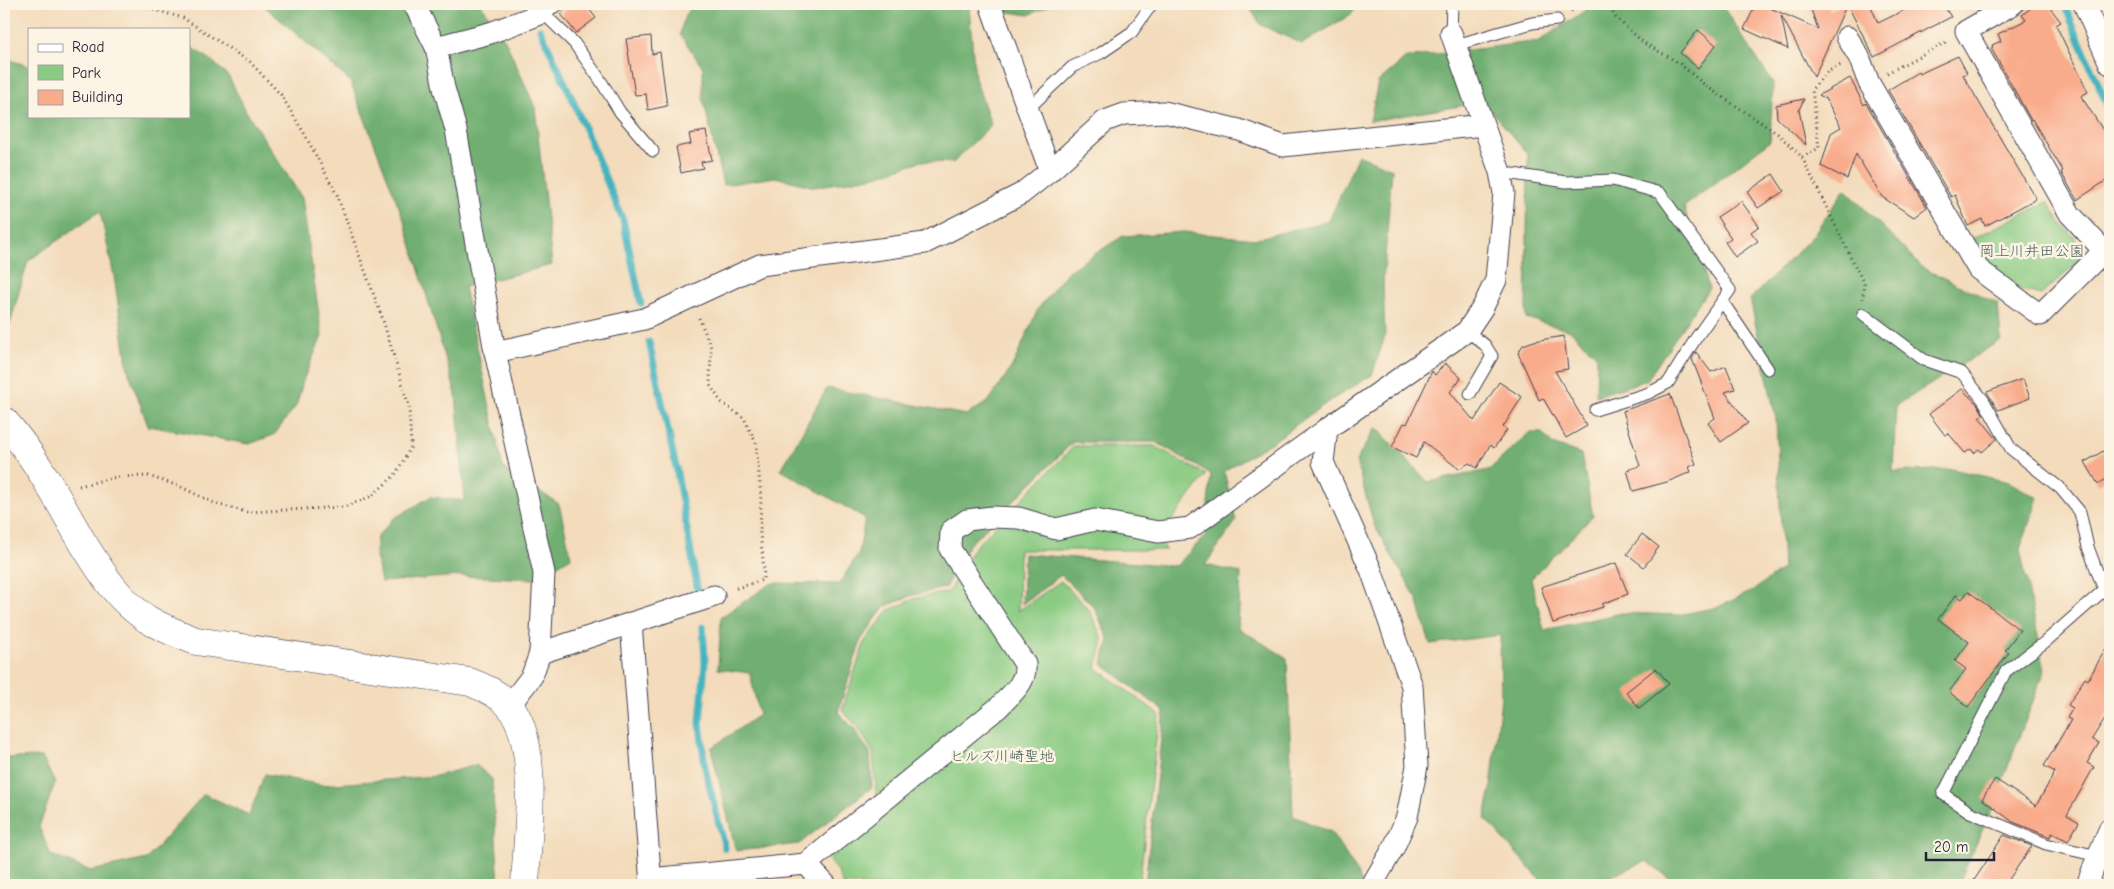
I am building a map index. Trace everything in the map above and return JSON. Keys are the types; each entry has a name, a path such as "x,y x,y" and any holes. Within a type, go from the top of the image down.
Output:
{"street":[{"path":"414,4 436,47 444,88 456,130 495,352 544,574 540,653 532,676 509,706"},
{"path":"990,4 1029,108 1050,171"},
{"path":"1847,37 1858,57 1868,83 1978,269 2040,315 2104,251 2070,214 1966,31 2013,4"},
{"path":"2084,4 2110,64"},
{"path":"436,47 490,33 547,7"},
{"path":"631,623 651,882 806,864 999,707 1019,686 1026,674 1025,664 950,549 952,531 967,520 992,517 1019,518 1056,528 1095,520 1158,532 1190,528 1466,331 1483,307 1496,280 1504,193 1500,172 1454,39"},
{"path":"495,352 644,319 760,265 925,243 1021,194 1105,122 1124,114 1164,112 1239,130 1283,146 1483,125"},
{"path":"4,421 29,454 107,582 148,619 171,632 196,641 470,682 492,691 509,706 519,723 528,758 525,885"},
{"path":"1327,429 1323,462 1371,570 1412,686 1418,766 1407,817 1394,847 1373,883 1374,885"},
{"path":"540,653 714,596"},
{"path":"2087,885 2110,828"},
{"path":"806,864 826,885"}],"lane":[{"path":"1029,108 1072,67 1101,53 1132,32 1152,4"},
{"path":"1452,4 1454,39 1532,23 1557,20"},
{"path":"547,7 599,78 620,112 653,151"},
{"path":"1500,172 1566,182 1613,180 1660,193 1730,290 1696,338 1668,383 1649,393 1595,410"},
{"path":"1722,301 1768,370"},
{"path":"1863,314 1924,360 1962,373 1984,401 2010,448 2061,489 2080,512 2088,547 2107,593 2006,671 1943,794 1970,812 2046,844 2098,856"},
{"path":"1466,331 1485,345 1492,356 1470,394"}],"path":[{"path":"52,491 116,477 148,476 180,486 216,504 247,512 344,507 372,496 396,475 411,447 409,406 382,317 341,203 304,133 281,95 250,62 183,18 134,4"},
{"path":"1608,4 1616,18 1644,44 1679,64 1706,86 1778,134 1802,157 1864,284 1863,314"},
{"path":"1868,83 1966,31"},
{"path":"1802,157 1819,148 1812,89 1827,72 1858,57"},
{"path":"686,298 702,323 711,347 710,385 721,402 744,418 756,443 761,496 760,533 764,570 762,580 714,596"}],"green space":[{"path":"262,4 481,4 506,42 535,107 552,265 464,287 503,468 559,504 571,557 535,579 460,576 381,582 375,551 377,537 393,519 430,497 465,501 456,394 404,220 350,81"},
{"path":"694,4 1052,4 1029,15 969,6 975,78 991,125 953,163 921,161 876,176 815,187 775,177 723,185 703,98 703,68 680,34 685,15"},
{"path":"1247,4 1359,4 1350,15 1302,44 1261,25"},
{"path":"1595,4 1718,4 1725,10 1773,83 1770,141 1684,207 1709,288 1647,380 1596,396 1597,356 1571,331 1526,318 1528,155 1484,102 1370,121 1378,82 1406,58 1539,41"},
{"path":"190,47 210,59 229,77 246,111 302,198 322,336 304,378 296,406 274,435 249,444 148,426 128,370 114,276 100,211 28,261 10,324 4,322 4,58 28,66 28,118 190,118"},
{"path":"1358,155 1392,169 1383,283 1385,336 1372,375 1322,406 1274,441 1224,471 1236,521 1205,565 1241,573 1238,628 1287,658 1293,816 1331,832 1354,867 1363,885 1145,885 1164,711 1102,664 1109,640 1094,607 1061,575 1022,604 1024,554 1176,566 1205,536 1211,474 1156,442 1073,442 968,546 945,588 913,595 884,607 861,640 838,712 854,729 870,753 872,787 799,844 736,851 711,748 759,715 750,673 718,669 721,617 772,583 839,584 859,552 865,518 781,470 827,388 966,415 988,402 1013,365 1038,309 1068,271 1123,236 1184,232 1255,239 1329,221"},
{"path":"1845,189 1923,268 1998,304 2001,340 1896,406 1893,472 1952,469 2009,482 2038,498 2020,549 2045,670 1992,808 1958,885 1678,885 1647,861 1589,885 1545,885 1485,819 1491,787 1501,698 1500,635 1430,644 1417,599 1374,525 1356,461 1376,427 1428,482 1489,470 1529,433 1542,433 1552,444 1581,454 1593,516 1531,579 1544,630 1622,613 1678,615 1718,607 1754,590 1783,569 1776,419 1750,299 1811,238"},
{"name":"岡上川井田公園","path":"2048,202 2060,222 2084,248 2080,260 2041,295 2018,289 1980,257 1972,239"},
{"name":"ヒルズ川崎聖地","path":"1074,446 1155,446 1206,475 1159,537 1166,550 1019,550 1018,611 1061,581 1090,611 1103,641 1096,668 1159,714 1139,885 843,885 838,872 828,860 878,815 873,752 857,726 842,710 865,641 889,610 916,598 948,592 973,549"},
{"path":"42,757 55,783 39,827 51,855 91,871 147,859 204,794 249,815 265,774 322,785 436,776 476,765 492,779 499,885 4,885 4,758"}],"building":[{"path":"574,4 585,4 596,18 576,33 561,14"},
{"path":"1756,4 1761,4 1818,29 1809,4 1828,4 1830,10 1847,4 1814,77 1781,15 1788,49 1744,29"},
{"path":"1847,4 1870,4 1878,23 1917,4 1943,4 1951,17 1874,57"},
{"path":"2036,4 2047,4 2061,22 2056,25 2088,92 2081,96 2110,141 2110,178 2077,200 2061,172 2063,171 2031,120 1991,48 1993,47 1992,45 2001,41 1998,34 2026,20 2022,15"},
{"path":"1698,30 1716,45 1698,68 1680,53"},
{"path":"651,36 652,54 660,52 667,106 648,110 646,94 635,95 626,39"},
{"path":"1958,56 1967,73 1963,75 2036,199 1985,226 1982,219 1968,226 1955,195 1951,197 1888,90 1918,72 1919,74"},
{"path":"1850,78 1864,105 1866,103 1927,207 1914,217 1882,197 1856,154 1847,179 1821,166 1831,133 1841,127 1826,99 1819,95"},
{"path":"1804,99 1799,110 1806,145 1777,118 1776,105"},
{"path":"706,131 712,160 701,162 703,168 681,173 676,147 691,144 689,134"},
{"path":"1773,174 1784,191 1758,208 1747,192"},
{"path":"1741,201 1759,226 1751,232 1758,241 1735,257 1725,242 1731,238 1717,217"},
{"path":"1564,336 1568,369 1555,371 1587,426 1566,438 1543,398 1539,400 1518,353 1523,345 1534,341"},
{"path":"1696,352 1711,372 1726,366 1735,389 1725,392 1748,423 1721,442 1708,423 1715,418 1692,359"},
{"path":"1445,363 1461,378 1450,392 1474,421 1499,382 1522,397 1503,427 1507,430 1494,448 1490,445 1477,468 1469,463 1459,469 1424,442 1416,458 1392,447 1404,423 1407,424 1432,371 1435,375"},
{"path":"2023,379 2030,398 1998,410 1987,392"},
{"path":"1962,389 1978,405 1984,415 1979,417 1997,439 1982,452 1979,449 1974,453 1971,449 1965,453 1948,433 1945,435 1929,414"},
{"path":"1670,394 1696,464 1689,467 1691,472 1667,482 1633,491 1627,470 1640,466 1623,411"},
{"path":"2110,447 2110,477 2098,484 2085,462"},
{"path":"1642,534 1659,547 1644,567 1627,554"},
{"path":"1616,563 1628,594 1602,604 1603,607 1553,623 1541,587"},
{"path":"1968,591 2020,630 2005,650 2009,652 1968,707 1949,692 1966,669 1955,661 1969,642 1938,619 1956,595 1962,599"},
{"path":"2110,641 2110,710 2092,739 2099,743 2087,763 2094,767 2067,815 2079,822 2068,841 2052,833 2050,837 2013,822 1982,799 1995,779 2036,806 2055,772 2044,766 2071,720 2067,718 2073,708 2068,705 2085,678 2088,680"},
{"path":"1656,668 1669,684 1639,708 1626,692"},
{"path":"2004,835 2032,846 2005,885 1971,885"}],"waterway":[{"path":"2064,4 2110,112"},
{"path":"540,29 572,98 623,220 641,303"},
{"path":"649,342 676,467 699,598"},
{"path":"703,627 705,662 700,723 705,768 725,848"}]}
